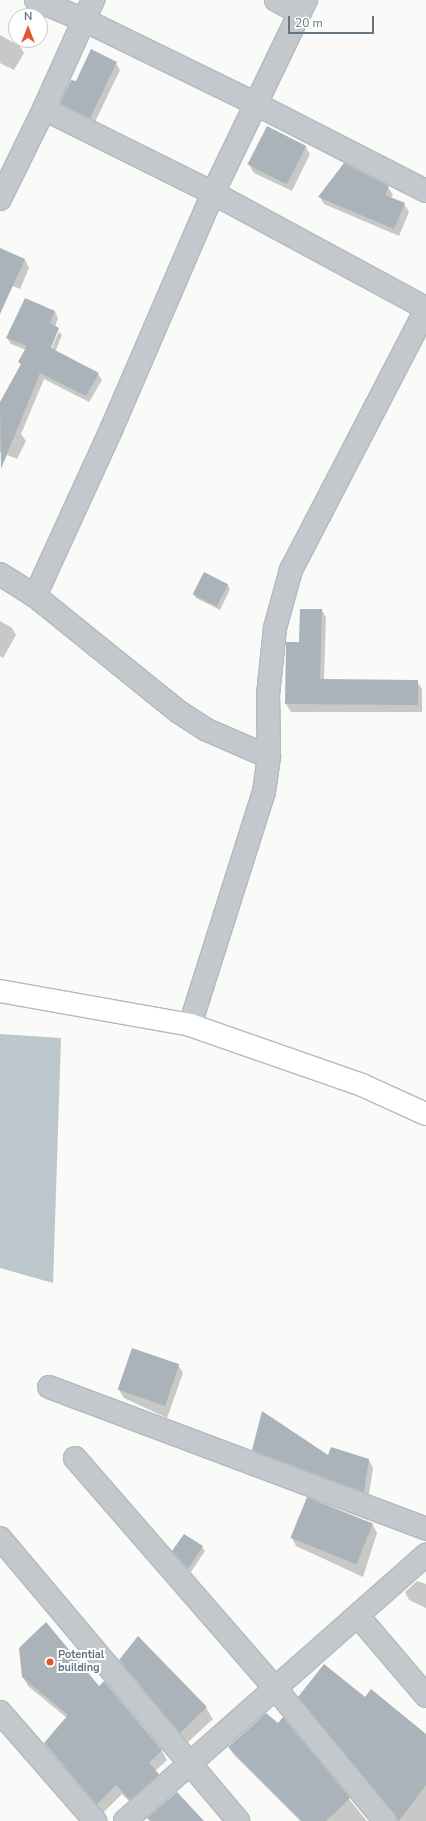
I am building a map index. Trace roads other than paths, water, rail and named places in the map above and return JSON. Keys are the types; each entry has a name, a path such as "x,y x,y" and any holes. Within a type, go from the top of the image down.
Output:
{"main road":[{"path":"0,991 190,1025 362,1085 426,1114"}],"street":[{"path":"36,0 84,20 254,103 426,191"},
{"path":"0,199 44,109 93,0"},
{"path":"35,596 110,430 213,193 254,103 302,6 276,0"},
{"path":"44,109 213,193 426,309 291,570 275,628 268,695 269,757 264,792 252,837 190,1025"},
{"path":"0,574 35,596 179,712 207,730 269,757"},
{"path":"49,1387 426,1529"},
{"path":"75,1458 275,1688 385,1821"},
{"path":"0,1538 238,1821"},
{"path":"125,1821 426,1555"},
{"path":"358,1616 426,1696"},
{"path":"0,1712 95,1821"}],"place":[{"name":"Potential building","path":"50,1662"}]}
